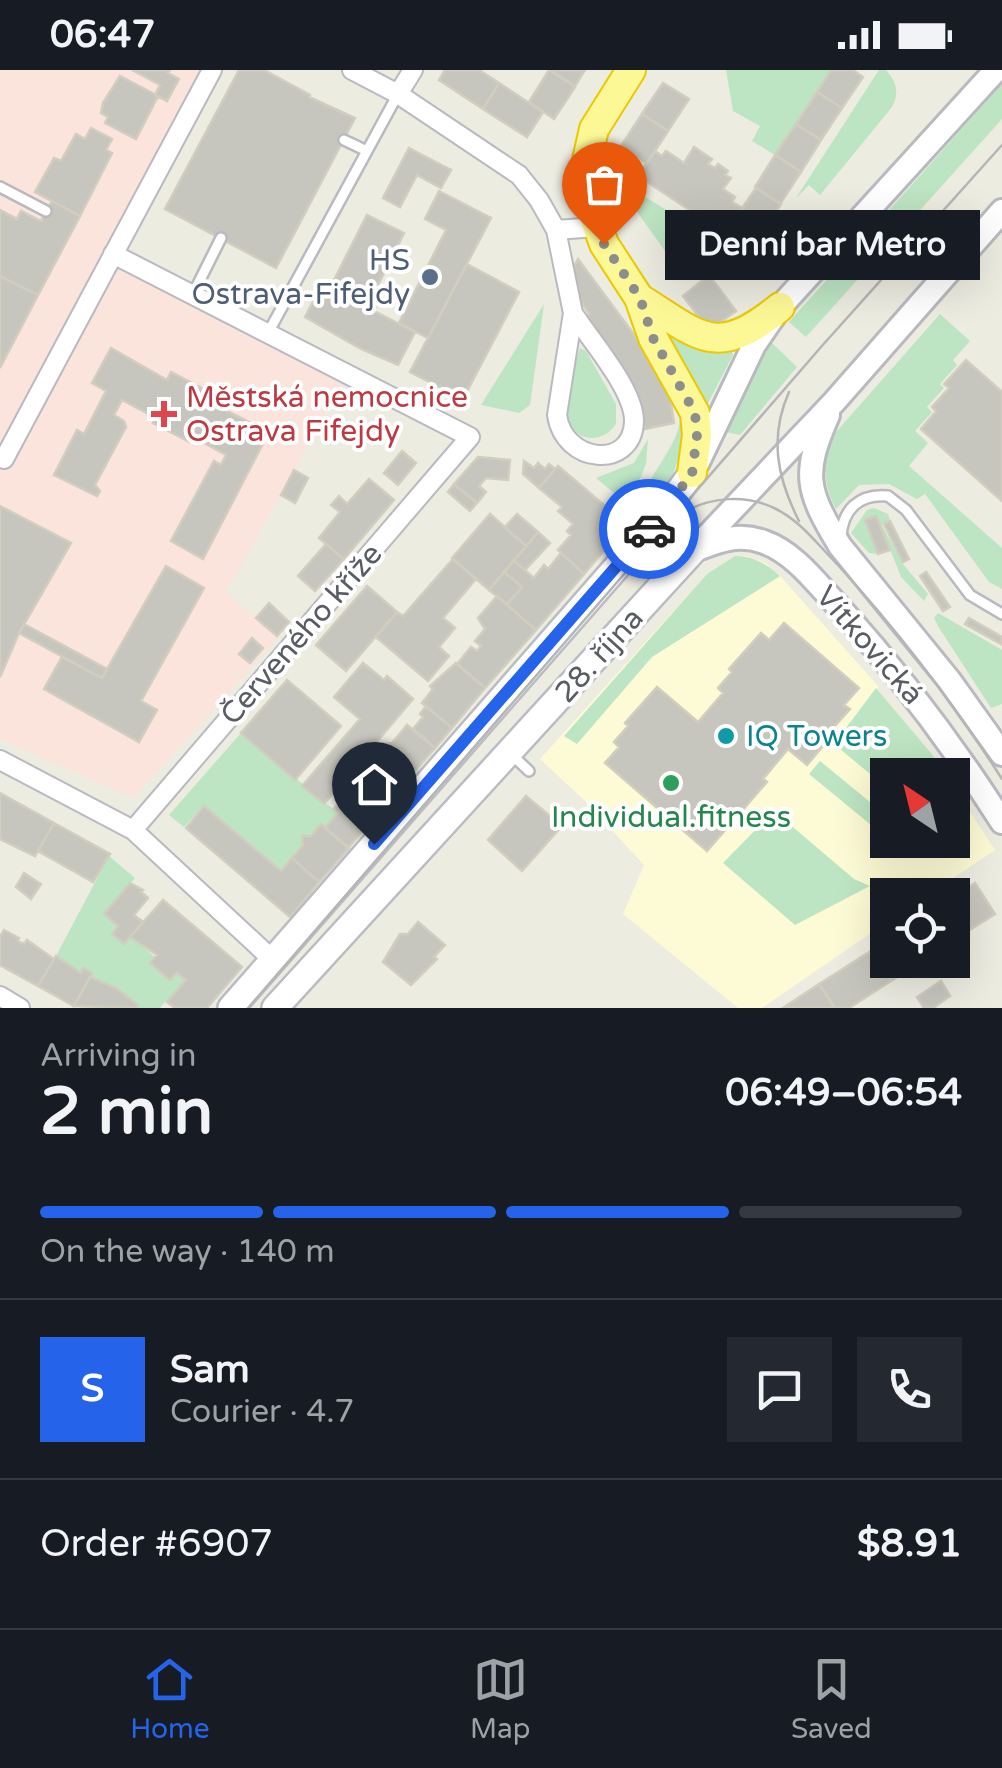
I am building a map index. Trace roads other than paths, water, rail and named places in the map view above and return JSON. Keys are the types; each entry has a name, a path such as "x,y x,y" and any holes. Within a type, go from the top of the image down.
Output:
{"highway":[{"path":"630,70 594,129 587,149 586,194 596,227 640,298 653,338 695,413 697,435 692,474"},
{"path":"640,298 693,334 715,339 758,331 780,308"}],"main road":[{"name":"28. října","path":"232,1008 656,521 692,474"},
{"name":"28. října","path":"275,1008 694,550"}],"street":[{"path":"4,459 212,70"},
{"path":"352,70 398,94 519,174 539,200 556,230 573,313 556,416 558,426 563,437 580,452 610,454 631,434 631,409 614,373 573,313"},
{"path":"398,94 413,70"},
{"path":"780,308 996,70"},
{"name":"28. října","path":"694,550 834,402 1002,212"},
{"path":"556,230 596,227"},
{"path":"114,254 268,334"},
{"name":"28. října","path":"692,474 758,331"},
{"name":"Červeného kříže","path":"133,830 470,438 268,334"},
{"name":"Vítkovická","path":"834,402 813,450 810,469 824,518 840,546 950,680 1002,754"},
{"name":"Vítkovická","path":"694,550 740,537 763,542 791,558 895,670 944,733 1002,821"},
{"path":"0,760 133,830 273,960"},
{"path":"0,996 20,1008"}],"lane":[{"path":"268,334 398,94"},
{"path":"344,140 367,152"},
{"path":"0,187 46,211"},
{"path":"192,295 220,238"},
{"path":"840,546 842,522 849,509 869,497 888,496 906,510 970,595 1002,614"},
{"path":"510,753 529,771"}],"tram line":[{"path":"248,1008 821,347 1002,145"},
{"path":"789,392 779,425 778,457 785,489 799,521"},
{"path":"684,512 717,500 740,499 774,508 800,526 903,641 1002,779"}],"place":[{"name":"Denní bar Metro","path":"604,244"},
{"name":"HS Ostrava-Fifejdy","path":"430,277"},
{"name":"Městská nemocnice Ostrava Fifejdy","path":"164,414"},
{"name":"IQ Towers","path":"726,736"},
{"name":"Individual.fitness","path":"671,783"}]}
